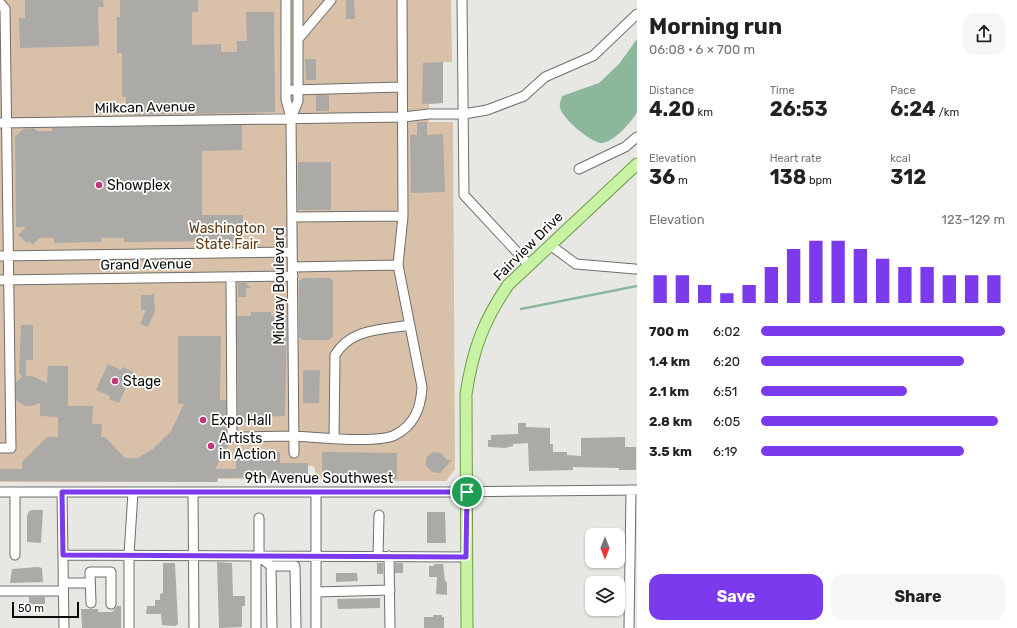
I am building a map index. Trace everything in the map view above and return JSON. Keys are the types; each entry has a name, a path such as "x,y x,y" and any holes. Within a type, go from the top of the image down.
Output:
{"main road":[{"name":"Fairview Drive","path":"467,628 466,394 471,362 493,307 508,284 637,164"}],"street":[{"name":"Midway Boulevard","path":"286,0 286,100 291,118 294,453"},
{"name":"Midway Boulevard","path":"291,118 298,100 298,0"},
{"path":"298,39 331,0"},
{"path":"231,277 232,437 294,436 380,439 394,435 407,427 416,415 421,402 422,387 398,264 403,216 402,0"},
{"path":"462,0 464,195 529,265"},
{"path":"0,3 5,9 3,123 4,280 11,448 0,448"},
{"name":"Milkcan Avenue","path":"3,123 403,117 429,114 464,114 487,110 524,96 545,77 593,56 637,14"},
{"path":"286,90 402,87"},
{"path":"579,169 625,147 637,137"},
{"path":"292,217 403,216"},
{"path":"550,245 576,264 635,269"},
{"name":"Grand Avenue","path":"4,256 292,252"},
{"name":"Grand Avenue","path":"4,280 231,277 398,264"},
{"path":"334,438 335,354 340,346 357,334 410,325"},
{"path":"629,628 634,490"},
{"name":"9th Avenue Southwest","path":"0,492 467,492 634,490"},
{"path":"15,492 15,555"},
{"path":"62,492 64,628"},
{"path":"129,628 129,555 133,492"},
{"path":"193,492 194,628"},
{"path":"316,492 316,628"},
{"path":"378,556 379,515"},
{"path":"256,628 259,518"},
{"path":"63,555 466,557"},
{"path":"258,556 271,566 295,566 296,628"},
{"path":"390,556 390,628"},
{"path":"271,566 272,628"},
{"path":"91,603 90,572 111,572 111,604"},
{"path":"0,592 63,587 90,583"},
{"path":"316,592 390,590"}],"green space":[{"name":"Washington State Fair","path":"0,0 451,0 452,62 443,62 443,103 429,104 429,122 453,122 455,469 446,481 328,481 327,479 322,479 318,475 315,475 315,468 312,466 288,467 282,479 218,479 218,482 0,482"}],"shaded area":[{"path":"637,39 637,112 631,121 611,140 601,143 596,142 590,139 566,118 560,108 562,96 599,83 619,64"}],"building":[{"path":"25,0 103,0 104,7 98,7 99,46 20,48 19,18 25,18"},
{"path":"120,0 198,0 198,12 192,12 192,45 221,44 221,52 237,52 237,41 247,41 246,12 274,12 275,112 135,115 135,109 126,109 126,97 122,97 122,53 117,53 117,17 120,17"},
{"path":"346,0 354,0 355,19 346,19"},
{"path":"305,59 316,59 316,80 306,80"},
{"path":"443,62 443,103 422,104 423,63"},
{"path":"316,95 329,95 329,111 316,111"},
{"path":"417,122 427,122 427,135 443,134 445,192 411,193 410,135 417,135"},
{"name":"Showplex","path":"242,125 242,150 202,151 202,215 243,215 243,241 124,242 124,238 101,238 101,242 54,243 54,238 39,238 33,245 29,241 27,243 18,235 26,227 16,227 15,137 23,129 34,128 37,131 52,131 52,128"},
{"path":"298,162 331,162 331,210 298,210"},
{"path":"303,278 330,278 333,281 333,336 329,340 302,340 299,336 299,281"},
{"path":"238,283 246,283 251,288 246,288 246,297 238,297"},
{"path":"154,292 155,311 148,327 140,324 146,310 141,310 141,295 152,295"},
{"path":"251,312 271,312 271,316 287,316 285,416 260,417 260,422 238,422 237,316 251,316"},
{"name":"Expo Hall","path":"21,325 33,325 33,360 26,360 26,376 32,376 47,383 48,366 68,366 68,406 93,406 92,424 102,424 101,437 105,437 125,458 137,458 153,449 171,431 184,404 178,404 178,336 221,336 220,400 226,400 226,437 230,443 215,469 236,469 236,452 280,452 280,463 308,463 308,477 217,478 217,482 0,481 0,469 22,469 22,462 47,437 58,437 58,417 40,416 40,403 25,406 16,400 16,382 22,377 19,372"},
{"name":"Stage","path":"108,364 121,370 123,367 133,372 119,403 109,399 110,396 96,390"},
{"path":"303,370 320,370 319,403 303,403"},
{"path":"518,423 526,423 526,427 550,428 550,444 553,444 553,452 567,452 567,455 581,456 581,438 625,437 625,447 636,447 636,470 573,467 573,470 529,471 528,443 513,444 513,446 505,448 488,447 488,440 491,440 491,435 518,434"},
{"path":"322,452 397,453 397,479 322,479"},
{"path":"433,452 441,453 447,460 452,460 440,473 432,472 426,466 426,458"},
{"path":"43,510 41,543 27,542 27,516 29,511"},
{"path":"427,512 445,512 446,543 427,543"},
{"path":"217,562 232,563 233,596 245,596 245,606 242,606 242,627 219,628"},
{"path":"163,563 175,563 178,624 175,626 162,625 161,614 146,614 147,606 155,606 155,600 160,600 160,594 163,593"},
{"path":"377,563 383,563 383,574 377,574"},
{"path":"395,563 403,563 403,573 395,573"},
{"path":"434,564 443,564 445,581 447,582 447,595 436,594 437,577 429,577 429,566 434,566"},
{"path":"42,568 43,582 10,583 12,569"},
{"path":"336,573 357,573 358,581 336,582"},
{"path":"29,597 45,597 45,604 29,604"},
{"path":"380,598 380,608 338,609 337,599"},
{"path":"117,606 121,606 121,628 82,628 81,609 98,609 98,612 112,612"},
{"path":"433,615 442,615 442,617 444,617 444,628 424,628 424,617 433,617"}],"waterway":[{"path":"521,309 637,286"}],"place":[{"name":"Showplex","path":"99,185"},
{"name":"Stage","path":"115,381"},
{"name":"Expo Hall","path":"203,420"},
{"name":"Artists in Action","path":"211,446"}],"route":[{"path":"62,492 467,492 466,557 63,555 62,492"}]}
